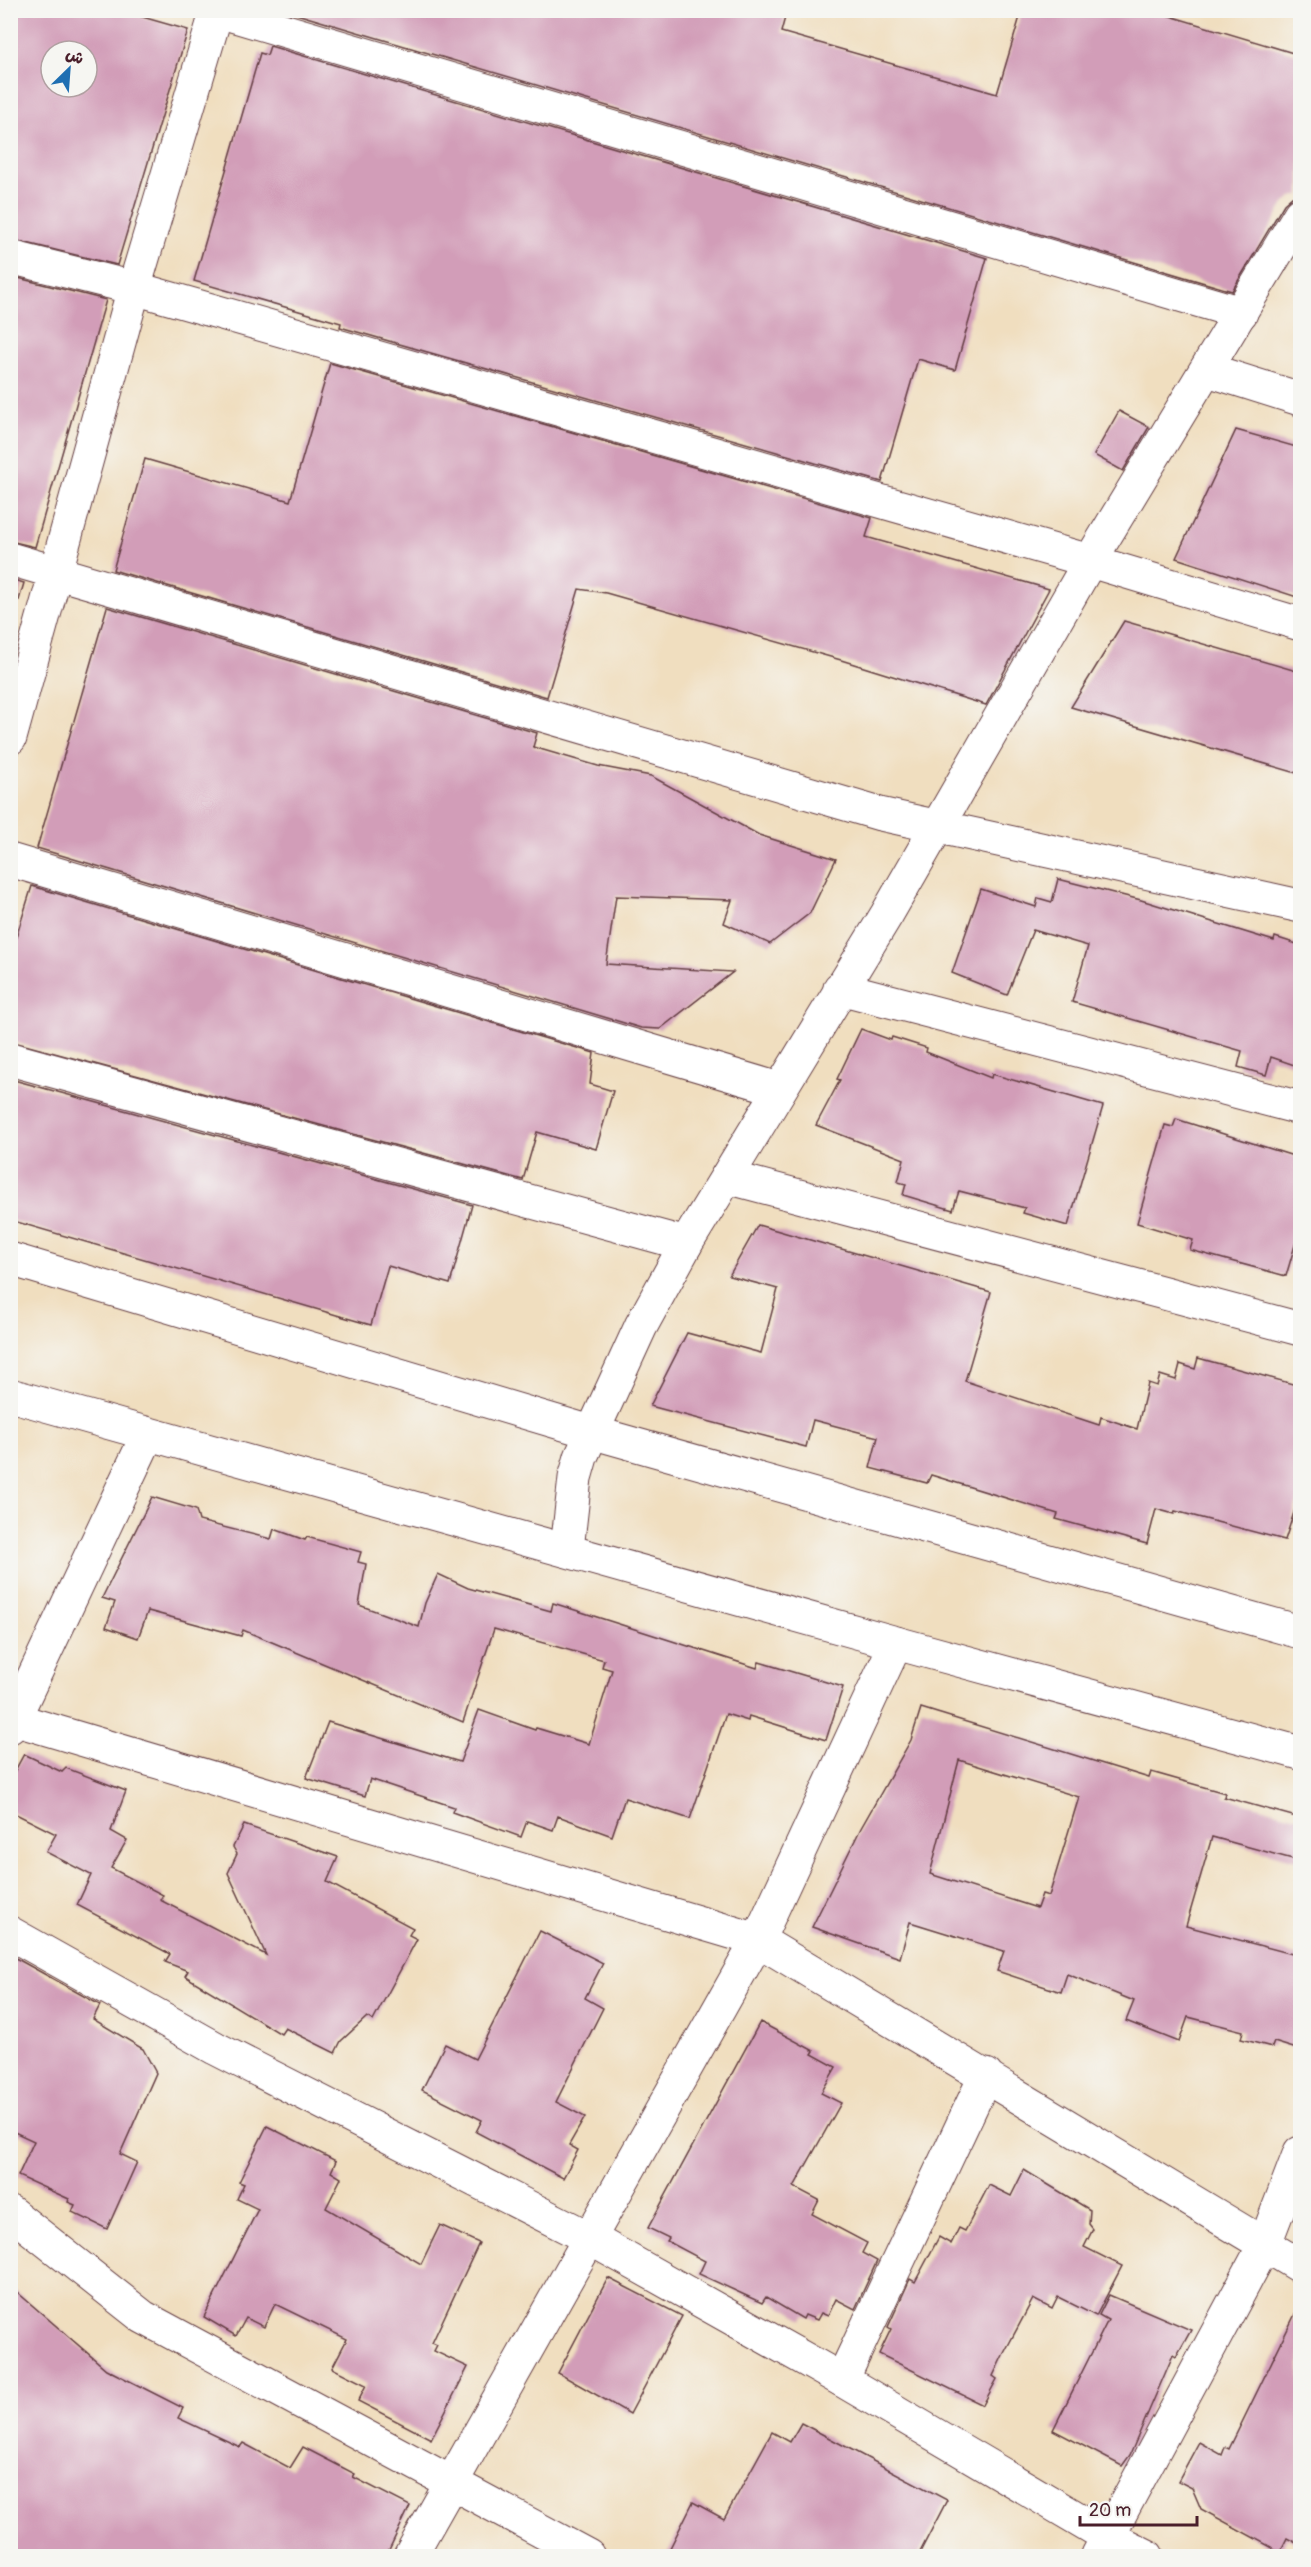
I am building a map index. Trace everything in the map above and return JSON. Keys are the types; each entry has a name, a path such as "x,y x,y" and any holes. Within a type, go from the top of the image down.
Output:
{"street":[{"path":"10,738 134,288 216,11 1241,313"},
{"path":"567,1549 575,1478 591,1432 641,1326 686,1244 887,914 1090,561 1208,370 1300,214"},
{"path":"10,257 134,288 1090,561 1300,624"},
{"path":"1208,370 1300,399"},
{"path":"10,559 820,797 938,826 1300,906"},
{"path":"10,860 779,1089"},
{"path":"840,988 1300,1108"},
{"path":"10,1059 686,1244"},
{"path":"727,1177 1300,1329"},
{"path":"10,1259 591,1432 1300,1632"},
{"path":"10,1395 567,1549 896,1643 1300,1753"},
{"path":"148,1434 12,1721 758,1940 986,2075 1300,2266"},
{"path":"410,2556 758,1940 896,1643"},
{"path":"10,1933 215,2048 591,2239 843,2380 1102,2546 1148,2556"},
{"path":"843,2380 986,2075"},
{"path":"1102,2546 1264,2246 1300,2152"},
{"path":"10,2212 143,2317 588,2556"}],"building":[{"path":"10,10 118,10 188,30 117,265 10,239"},
{"path":"283,10 787,10 781,32 997,94 1022,10 1150,10 1300,55 1300,195 1292,197 1284,204 1232,291"},
{"path":"270,46 987,258 955,370 918,359 882,482 340,327 341,323 194,281 260,53 267,55"},
{"path":"10,276 106,300 35,547 10,541"},
{"path":"330,363 872,518 866,537 1049,589 986,705 841,660 606,593 579,589 547,697 113,570 145,459 290,501"},
{"path":"1119,411 1149,427 1123,471 1094,455"},
{"path":"1236,430 1300,448 1300,598 1176,558"},
{"path":"10,579 24,583 19,600 10,598"},
{"path":"107,607 537,733 533,747 598,766 651,776 759,835 836,859 810,913 770,944 724,923 732,900 616,896 606,964 733,972 660,1029 641,1028 37,848"},
{"path":"1124,621 1300,672 1300,774 1071,707"},
{"path":"1058,879 1141,900 1274,941 1275,937 1300,945 1300,1067 1271,1057 1266,1075 1238,1067 1242,1051 1072,1002 1088,946 1033,930 1007,995 952,973 981,889 1036,907 1038,898 1052,902"},
{"path":"32,886 594,1053 590,1084 613,1091 596,1149 537,1132 523,1180 10,1041 10,957"},
{"path":"861,1029 891,1040 892,1037 927,1048 926,1052 991,1078 992,1074 1103,1106 1068,1226 1023,1213 1025,1208 959,1191 953,1210 903,1195 906,1184 898,1182 904,1159 816,1125 840,1080 837,1079"},
{"path":"10,1079 472,1205 450,1284 388,1266 371,1325 10,1220"},
{"path":"1176,1119 1300,1158 1300,1228 1286,1276 1190,1250 1193,1240 1137,1223 1165,1125 1173,1127"},
{"path":"758,1225 991,1292 965,1381 1099,1425 1101,1417 1137,1429 1148,1383 1157,1386 1160,1375 1176,1380 1180,1364 1195,1369 1198,1358 1300,1386 1300,1494 1285,1540 1175,1511 1174,1514 1156,1509 1147,1544 1056,1519 1058,1514 931,1475 927,1483 870,1468 878,1437 813,1420 806,1447 650,1406 687,1333 761,1353 778,1289 729,1276"},
{"path":"152,1497 196,1510 199,1521 271,1539 274,1529 305,1540 307,1537 361,1552 358,1562 366,1564 359,1605 419,1627 425,1603 438,1574 468,1588 551,1611 553,1603 757,1668 759,1662 843,1687 826,1740 749,1716 748,1721 726,1714 690,1819 625,1798 612,1836 558,1816 553,1830 527,1821 521,1837 452,1812 454,1807 370,1779 365,1796 306,1778 328,1722 460,1762 479,1710 535,1730 536,1728 589,1744 612,1670 602,1667 604,1660 494,1629 463,1722 243,1630 241,1636 148,1611 138,1638 106,1627 115,1602 102,1598"},
{"path":"921,1708 1149,1778 1151,1772 1225,1793 1224,1797 1300,1818 1300,1861 1212,1837 1186,1926 1300,1956 1300,2050 1274,2042 1272,2047 1241,2039 1243,2031 1188,2017 1179,2042 1126,2021 1134,2001 1067,1974 1061,1992 997,1971 1004,1951 910,1922 900,1958 812,1927 861,1828 911,1740","holes":["959,1760 1079,1797 1049,1896 1042,1894 1037,1908 930,1874"]},
{"path":"24,1754 62,1772 66,1768 126,1791 111,1831 127,1840 111,1868 163,1895 160,1900 266,1955 228,1873 237,1854 233,1847 244,1825 338,1857 327,1882 413,1928 409,1935 417,1939 373,2021 367,2017 341,2041 335,2053 285,2028 281,2034 185,1976 188,1971 165,1962 170,1954 77,1905 91,1875 46,1852 56,1834 10,1811 10,1780"},
{"path":"540,1931 603,1963 585,1998 603,2008 556,2102 585,2117 569,2145 578,2150 563,2178 476,2132 482,2120 422,2090 445,2044 475,2059"},
{"path":"10,1955 100,2005 93,2019 143,2049 156,2073 120,2154 137,2162 107,2229 72,2212 75,2205 68,2202 69,2199 18,2176 34,2141 10,2130"},
{"path":"760,2022 814,2051 812,2054 836,2067 821,2093 841,2103 794,2187 819,2200 812,2214 867,2243 862,2253 877,2261 855,2309 836,2299 828,2316 821,2313 817,2320 805,2315 803,2319 766,2297 762,2303 699,2274 705,2261 667,2241 669,2238 648,2228"},
{"path":"267,2126 336,2161 331,2172 341,2178 326,2208 421,2264 440,2225 479,2243 432,2343 437,2345 434,2351 468,2367 431,2439 358,2401 366,2385 332,2368 347,2339 275,2304 264,2327 246,2318 236,2336 204,2317 258,2209 237,2199 244,2184 239,2182"},
{"path":"1024,2170 1090,2210 1089,2224 1093,2229 1084,2247 1122,2266 1096,2316 1058,2297 1052,2309 1033,2299 993,2376 997,2379 983,2405 879,2354 891,2329 888,2327 910,2279 915,2282 939,2237 951,2244 959,2228 965,2231 989,2185 1011,2196"},
{"path":"608,2278 682,2316 630,2414 558,2373"},
{"path":"10,2286 106,2369 183,2408 178,2418 240,2447 243,2443 290,2468 303,2447 355,2474 353,2477 410,2506 386,2556 10,2556"},
{"path":"1109,2295 1191,2330 1176,2357 1173,2355 1130,2455 1122,2466 1053,2430 1108,2320 1099,2315"},
{"path":"1300,2304 1300,2545 1287,2538 1280,2552 1201,2509 1192,2488 1178,2481 1199,2442 1222,2455 1225,2447 1229,2449"},
{"path":"801,2423 947,2500 918,2556 666,2556 693,2502 724,2519 772,2432 790,2442"}]}
